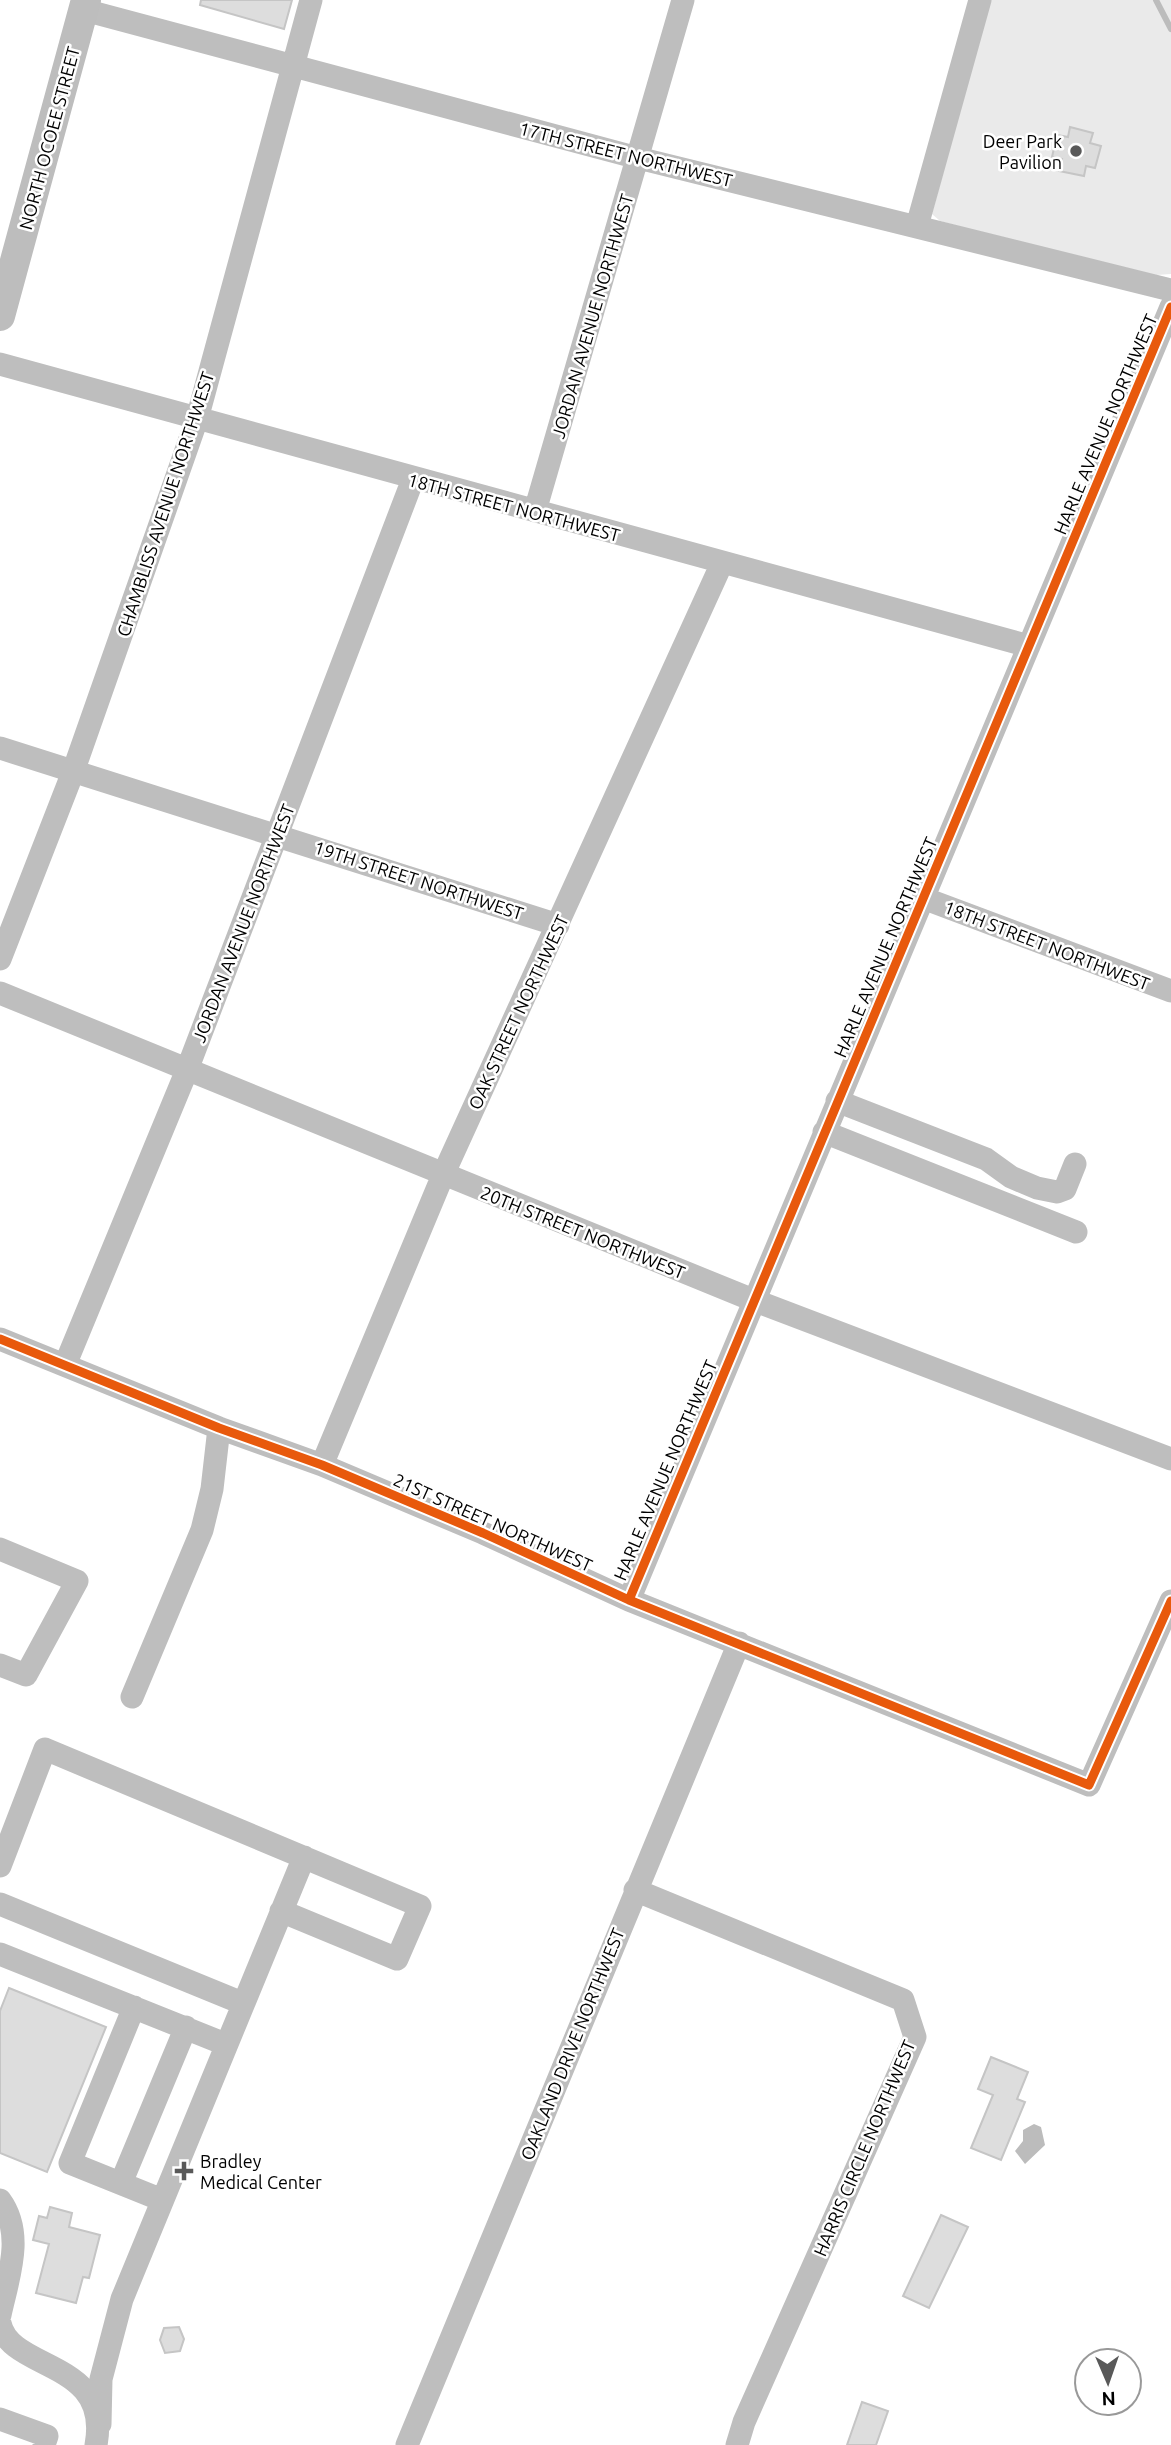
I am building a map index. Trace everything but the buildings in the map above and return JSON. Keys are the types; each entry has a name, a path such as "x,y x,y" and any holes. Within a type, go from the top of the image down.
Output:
{"main road":[{"name":"NORTH OCOEE STREET","path":"0,316 85,5"}],"street":[{"name":"CHAMBLISS AVENUE NORTHWEST","path":"0,959 74,772 197,419 311,0"},
{"name":"JORDAN AVENUE NORTHWEST","path":"535,512 683,0"},
{"path":"917,226 980,0"},
{"name":"17TH STREET NORTHWEST","path":"85,5 291,66 638,158 1171,290"},
{"name":"HARLE AVENUE NORTHWEST","path":"629,1600 1171,307"},
{"name":"18TH STREET NORTHWEST","path":"0,364 1029,646"},
{"name":"JORDAN AVENUE NORTHWEST","path":"65,1365 187,1070 413,479"},
{"name":"OAK STREET NORTHWEST","path":"321,1465 443,1175 722,563"},
{"name":"19TH STREET NORTHWEST","path":"0,748 558,925"},
{"name":"18TH STREET NORTHWEST","path":"923,898 1171,992"},
{"name":"20TH STREET NORTHWEST","path":"0,992 753,1300 1171,1459"},
{"path":"838,1101 986,1158 1011,1177 1037,1188 1057,1192 1065,1189 1075,1164"},
{"path":"824,1132 1076,1232"},
{"name":"21ST STREET NORTHWEST","path":"0,1339 219,1428 321,1465 484,1533 629,1600 1089,1785 1171,1601"},
{"path":"132,1697 202,1530 212,1489 219,1428"},
{"path":"0,1549 77,1581 26,1675 0,1665"},
{"name":"OAKLAND DRIVE NORTHWEST","path":"407,2445 739,1643"},
{"path":"0,1866 45,1749 420,1906 397,1959 281,1912"},
{"path":"98,2435 101,2379 108,2344 122,2299 304,1857"},
{"name":"HARRIS CIRCLE NORTHWEST","path":"635,1890 903,2000 915,2037 744,2421 737,2445"},
{"path":"0,1904 242,2003"},
{"path":"0,1954 225,2044"},
{"path":"134,2007 70,2163 162,2200"},
{"path":"121,2183 186,2027"},
{"path":"0,2200 13,2229 14,2248 0,2315"},
{"path":"0,2323 8,2342 74,2379 92,2401 98,2435"},
{"path":"0,2419 47,2436 44,2445"}],"shaded area":[{"path":"990,0 1171,0 1171,274 1156,275 970,229 940,221 932,214"},
{"path":"1034,2124 1041,2127 1045,2145 1025,2164 1015,2151 1023,2141 1023,2130"}],"waterway":[{"path":"1156,0 1171,29"}],"cycle path":[{"path":"629,1600 1171,307"},
{"path":"0,1339 219,1428 322,1465 483,1533 629,1600 1089,1785 1171,1601"}],"place":[{"name":"Deer Park Pavilion","path":"1076,151"},
{"name":"Bradley Medical Center","path":"184,2171"}]}
